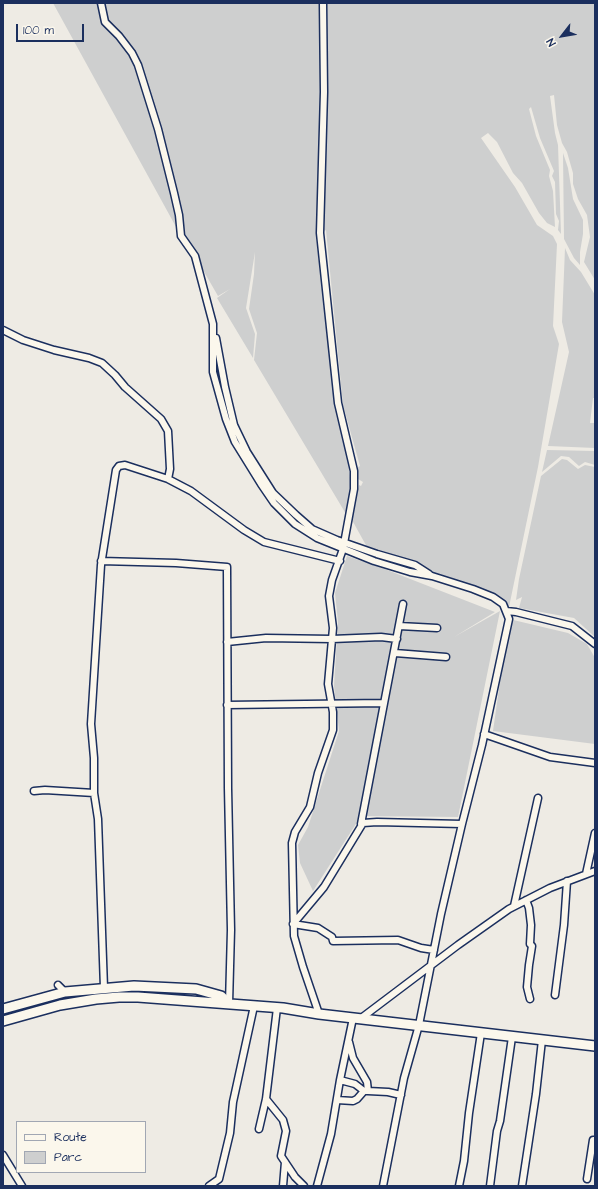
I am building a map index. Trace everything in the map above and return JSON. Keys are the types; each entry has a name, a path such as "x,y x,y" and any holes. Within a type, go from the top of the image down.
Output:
{"highway":[{"path":"3,1009 61,988 145,986 196,989 221,996 229,1004"},
{"path":"3,1021 60,1005 96,998 119,997 277,1008 595,1046"}],"street":[{"path":"101,3 105,22 119,36 132,53 138,64 158,129 179,215 181,236 195,256 213,324 213,372 226,419 236,442 260,484 274,502 295,524 317,538 344,546 374,561 410,572 432,576 493,597 503,604 509,618 508,629 434,950 419,1025 401,1095 383,1186"},
{"path":"319,1014 297,948 293,924 292,843 295,832 310,807 318,773 333,730 328,684 333,628 329,596 332,580 340,561 344,546 354,489 354,472 338,404 320,233 324,92 323,3"},
{"path":"3,330 23,340 102,363 125,387 161,419 168,431 170,469 168,479"},
{"path":"104,988 98,819 94,793 92,724 101,561 115,474 119,466 125,464 168,479 191,491 244,530 264,542 340,561"},
{"path":"101,561 176,563 227,567 227,705 231,930 229,1004"},
{"path":"293,924 324,887 342,860 361,824 395,653 403,604"},
{"path":"506,611 516,612 572,626 595,644"},
{"path":"399,626 437,628"},
{"path":"227,642 266,638 332,639 381,637 397,639"},
{"path":"395,653 446,657"},
{"path":"227,705 384,703"},
{"path":"484,734 550,757 595,763"},
{"path":"34,791 46,790 94,793"},
{"path":"514,906 538,798"},
{"path":"361,824 367,822 462,824"},
{"path":"586,874 595,833"},
{"path":"318,1186 331,1134 340,1080 349,1041 357,1018 478,930 514,906 567,881 595,871"},
{"path":"555,995 564,925 567,881"},
{"path":"526,900 529,908 531,925 530,944 532,946 527,987 530,999"},
{"path":"293,924 318,928 332,937 332,941 398,940 421,948 434,950"},
{"path":"209,1186 219,1179 230,1133 233,1102 254,1006"},
{"path":"259,1129 266,1099 277,1008"},
{"path":"459,1186 464,1161 469,1113 481,1033"},
{"path":"490,1186 512,1037"},
{"path":"522,1186 536,1094 542,1040"},
{"path":"337,1100 353,1101 366,1091 367,1082 352,1058 349,1041"},
{"path":"340,1080 355,1084 366,1091 388,1092 401,1095"},
{"path":"266,1099 283,1120 286,1131 282,1156 295,1176 304,1186"},
{"path":"587,1179 593,1140 595,1140"},
{"path":"3,1155 22,1186"},
{"path":"283,1186 285,1161"}],"green space":[{"path":"53,3 595,3 595,280 584,262 590,237 587,215 578,199 573,184 573,173 557,125 554,95 550,96 558,145 561,234 558,230 559,221 556,214 555,182 552,176 554,171 540,138 531,107 529,109 536,136 550,170 549,176 553,191 555,227 547,223 539,213 522,183 513,173 497,142 488,133 481,138 515,187 537,225 553,236 557,244 553,326 559,344 538,467 509,607 502,599 430,571 418,563 367,547 352,520 359,485 361,486 363,482 358,479 357,468 360,466 343,405 326,230 316,236 335,407 348,459 351,487 346,514 254,360 257,333 249,309 254,274 255,252 246,308 255,334 253,358 217,298 230,289 218,296 195,256 181,236"},
{"path":"563,153 568,168 573,199 583,220 580,265 574,258 564,239"},
{"path":"565,248 570,260 581,272 595,295 595,398 593,398 590,423 595,423 595,448 548,446 569,352 562,322"},
{"path":"547,450 595,451 595,465 585,462 579,466 569,457 561,456 542,472"},
{"path":"562,459 567,460 578,469 585,465 595,467 595,637 574,618 519,608 522,597 516,600 519,579 541,476"},
{"path":"347,556 495,612 454,637 500,611 458,817 361,816 313,891 300,863 298,845 308,827 339,731 334,686 338,622 335,593"},
{"path":"509,619 568,633 587,644 595,658 595,744 493,731"}]}
